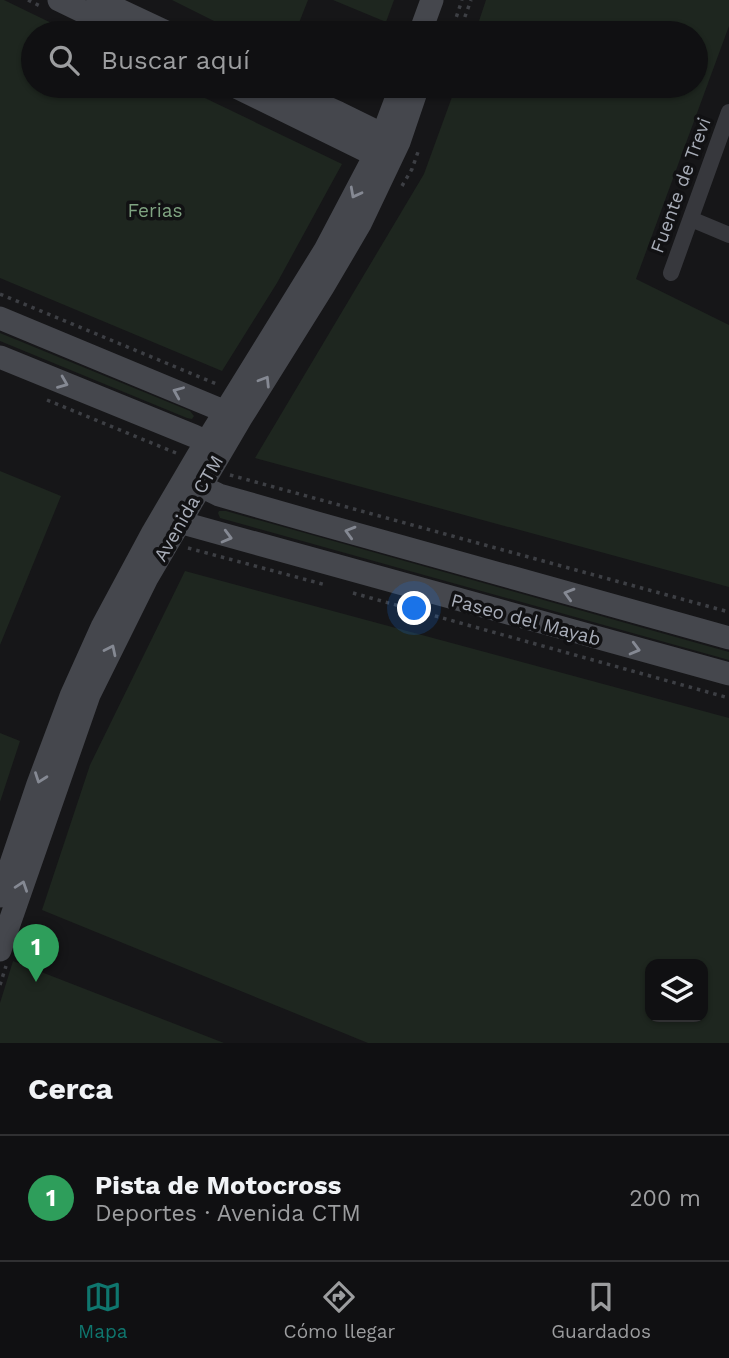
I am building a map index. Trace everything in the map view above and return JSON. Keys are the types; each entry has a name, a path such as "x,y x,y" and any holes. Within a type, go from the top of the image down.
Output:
{"main road":[{"path":"59,0 102,21"},
{"path":"98,0 143,21"},
{"path":"424,21 432,0"},
{"path":"440,21 447,0"},
{"path":"297,98 387,149"},
{"path":"301,98 339,113 387,149"},
{"path":"339,113 364,114 392,98"},
{"name":"Avenida CTM","path":"0,950 89,695 147,578 189,473 214,446 325,250 387,149 403,98"},
{"path":"0,318 234,407"},
{"path":"0,357 214,446"},
{"name":"Paseo del Mayab","path":"189,473 219,495 729,638"},
{"name":"Avenida CTM","path":"0,896 71,696 102,626 170,520"},
{"name":"Paseo del Mayab","path":"170,520 729,674"}],"street":[{"name":"Fuente de Trevi","path":"671,273 729,112"},
{"path":"691,219 729,235"}],"path":[{"path":"454,21 462,0"},
{"path":"463,21 471,0"},
{"path":"0,294 234,407"},
{"path":"37,396 189,473"},
{"path":"228,475 729,612"},
{"path":"200,551 332,587"},
{"path":"346,591 729,698"}],"green space":[{"name":"Ferias","path":"0,0 47,21 21,21 21,98 205,98 342,164 277,283 222,371 0,278"},
{"path":"172,0 308,0 300,21 214,21"},
{"path":"333,0 394,0 386,21"},
{"path":"486,0 729,0 729,26 708,83 708,21 479,21"},
{"path":"452,98 703,98 636,279 729,325 729,587 255,458 424,174"},
{"path":"0,333 190,411 194,416 192,419 187,418 0,341"},
{"path":"0,471 61,496 0,645"},
{"path":"219,511 729,652 729,660 220,518"},
{"path":"185,571 729,718 729,1043 368,1043 42,910 90,765"},
{"path":"0,733 20,741 0,802"},
{"path":"13,961 224,1043 0,1043 0,1003"}],"place":[{"name":"Pista de Motocross","path":"36,982"}]}
